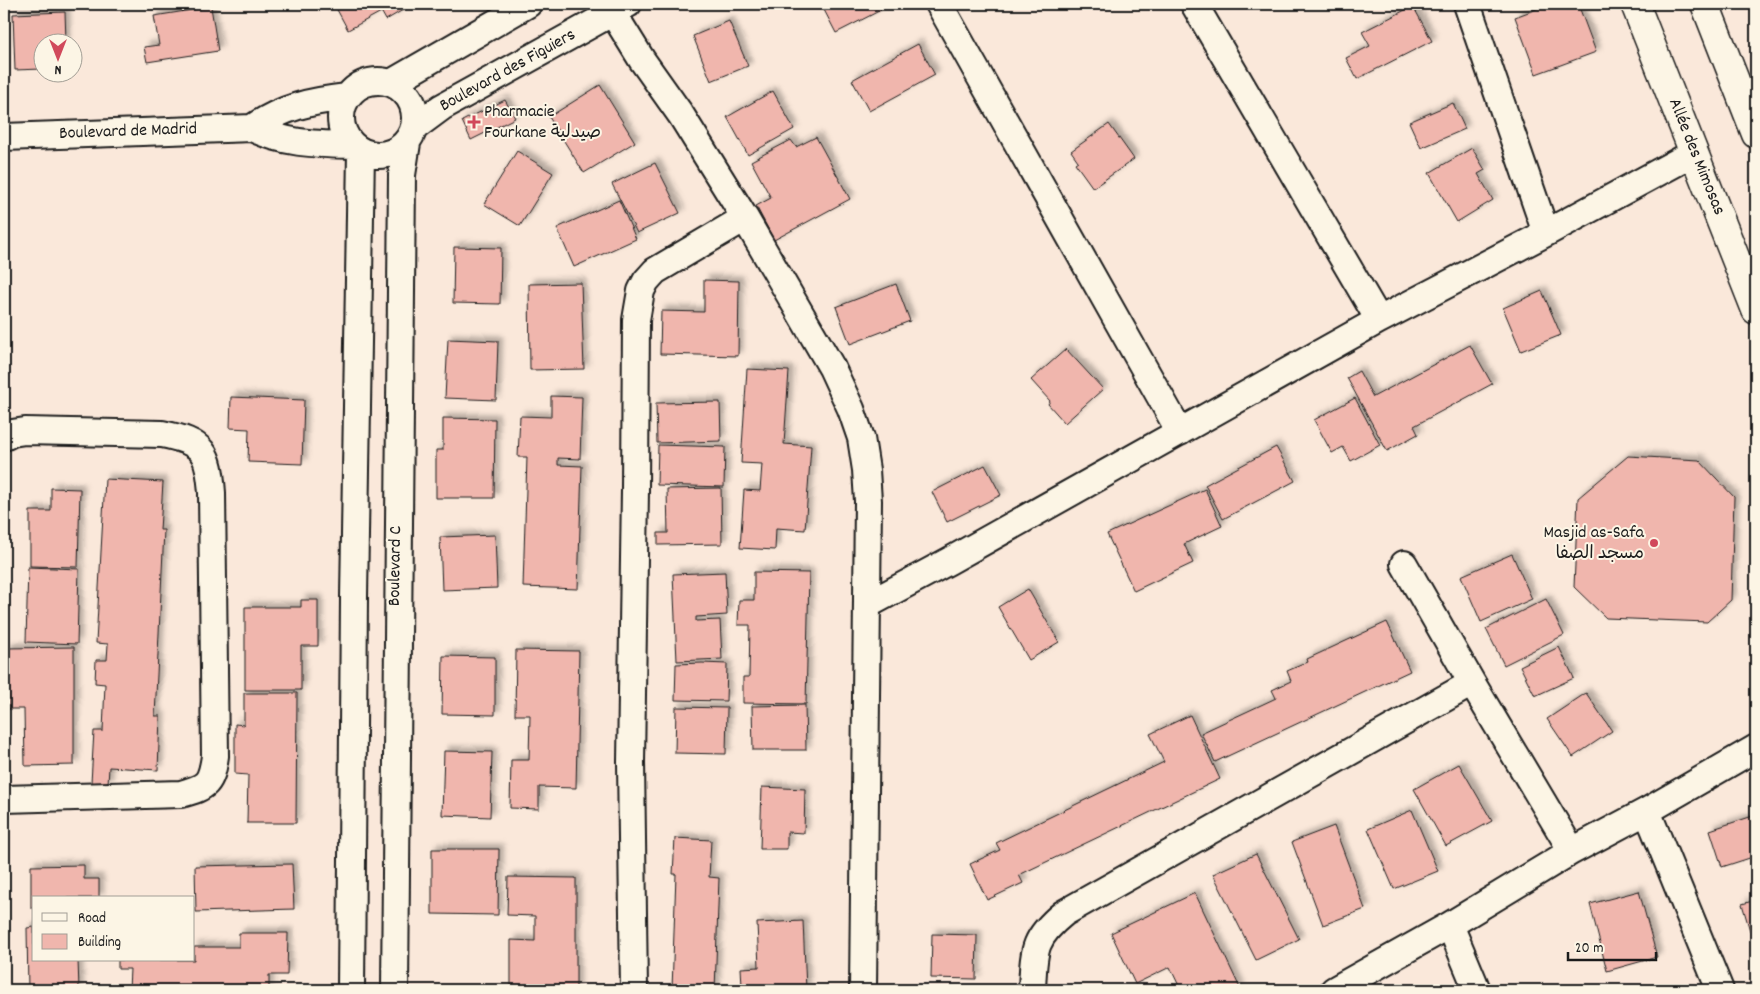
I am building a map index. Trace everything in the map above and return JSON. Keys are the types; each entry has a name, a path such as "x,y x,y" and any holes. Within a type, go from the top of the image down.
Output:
{"main road":[{"name":"Allée des Mimosas","path":"1635,4 1756,310"},
{"path":"1705,4 1756,134"}],"street":[{"path":"391,83 528,4"},
{"path":"939,4 1180,432"},
{"path":"1194,4 1379,320"},
{"path":"1467,4 1546,233"},
{"path":"621,8 642,60 681,115 745,218 832,368 851,409 858,431 866,470 868,501 863,990"},
{"name":"Boulevard des Figuiers","path":"411,135 442,107 621,8"},
{"path":"367,82 391,83 402,90 411,100 415,113 411,135 397,150 385,155 373,155 356,148 344,134 341,121 342,109 347,97 356,88 367,82"},
{"name":"Boulevard de Madrid","path":"252,128 270,116 302,104 347,97"},
{"name":"Boulevard de Madrid","path":"4,137 252,128 279,139 356,148"},
{"name":"Boulevard C","path":"395,990 402,175 411,135"},
{"path":"351,990 356,148"},
{"path":"867,605 950,561 1379,320 1694,153"},
{"path":"634,990 631,762 635,340 637,304 646,280 655,271 745,218"},
{"path":"4,437 12,433 25,431 162,434 180,437 193,443 206,457 210,469 212,493 215,756 212,773 202,788 180,794 4,799"},
{"path":"1404,564 1572,851"},
{"path":"1032,990 1034,959 1038,942 1047,927 1064,913 1472,683"},
{"path":"1334,990 1450,925 1572,851 1756,748"},
{"path":"1646,811 1720,990"},
{"path":"1450,925 1477,990"}],"building":[{"path":"334,4 377,4 381,12 348,30"},
{"path":"377,4 413,4 386,20"},
{"path":"821,4 877,4 881,10 836,33"},
{"path":"1550,4 1578,4 1596,52 1536,74 1515,17"},
{"path":"1413,6 1432,41 1357,79 1346,58 1370,46 1362,32"},
{"path":"211,7 218,51 147,62 144,47 159,45 154,16"},
{"path":"65,12 66,32 32,32 32,69 15,70 13,14"},
{"path":"729,21 748,66 711,81 693,36"},
{"path":"918,44 935,75 869,111 852,80"},
{"path":"600,85 635,142 584,173 549,117"},
{"path":"773,91 794,129 748,155 727,117"},
{"path":"505,100 515,118 471,140 462,121"},
{"path":"1453,103 1465,129 1421,148 1409,122"},
{"path":"1109,124 1134,159 1093,188 1075,163 1078,161 1071,151"},
{"path":"816,137 850,199 774,240 756,206 771,198 751,161 791,140 796,147"},
{"path":"1472,148 1485,170 1478,174 1493,200 1457,222 1429,173"},
{"path":"517,151 553,173 520,226 484,204"},
{"path":"655,163 680,213 637,233 612,184"},
{"path":"619,200 636,239 574,267 557,228"},
{"path":"454,247 501,248 500,304 453,303"},
{"path":"704,280 739,281 738,356 660,354 661,311 704,312"},
{"path":"581,283 584,369 530,370 529,284"},
{"path":"896,284 910,321 850,344 836,307"},
{"path":"1542,291 1561,335 1521,351 1503,308"},
{"path":"448,339 498,341 496,400 445,398"},
{"path":"1470,345 1492,384 1414,426 1418,434 1387,451 1347,378 1359,371 1373,397"},
{"path":"1066,349 1103,389 1065,423 1048,404 1050,401 1031,380"},
{"path":"747,369 789,371 784,444 811,446 805,530 776,528 775,550 740,548 744,490 760,491 762,464 741,463"},
{"path":"551,396 582,397 580,459 558,458 558,465 582,466 578,589 523,587 527,457 518,457 520,416 551,417"},
{"path":"231,397 304,400 302,464 248,462 249,429 230,428"},
{"path":"1355,398 1380,445 1351,461 1343,447 1332,453 1314,420"},
{"path":"720,402 721,441 657,443 656,403"},
{"path":"443,418 495,419 494,498 436,498 436,450 443,450"},
{"path":"658,445 725,447 724,487 657,485"},
{"path":"1276,447 1295,481 1223,519 1205,485"},
{"name":"Masjid as-Safa مسجد الصفا","path":"1628,456 1699,460 1734,497 1731,600 1707,622 1606,618 1574,587 1578,498"},
{"path":"985,465 1001,495 947,522 932,492"},
{"path":"105,479 163,482 160,530 164,530 155,716 160,716 158,770 109,767 108,784 91,783 94,731 103,731 105,684 95,683 96,660 107,660 108,644 96,643"},
{"path":"51,488 80,489 78,567 30,566 30,511 51,511"},
{"path":"721,488 722,544 658,545 658,533 668,533 667,489"},
{"path":"1205,489 1222,526 1184,544 1193,563 1134,591 1107,534"},
{"path":"495,535 497,588 442,590 440,537"},
{"path":"1512,554 1532,599 1481,622 1461,576"},
{"path":"28,567 79,569 77,644 26,642"},
{"path":"725,572 727,615 696,617 696,621 720,620 722,659 677,661 673,574"},
{"path":"754,572 809,573 806,704 743,703 743,677 749,677 750,625 738,625 739,600 754,600"},
{"path":"1028,589 1059,642 1029,660 998,607"},
{"path":"1546,599 1564,635 1504,665 1486,629"},
{"path":"301,600 318,600 318,646 301,646 301,690 245,690 245,607 301,607"},
{"path":"1387,622 1410,671 1215,762 1201,733 1276,698 1272,690 1291,681 1287,671 1308,662 1307,659"},
{"path":"74,647 74,765 25,766 24,709 8,709 7,648"},
{"path":"1559,647 1574,678 1535,696 1520,666"},
{"path":"516,650 579,651 576,788 539,787 539,809 510,808 511,760 529,760 530,715 515,715"},
{"path":"443,656 495,657 495,715 442,714"},
{"path":"676,664 727,664 726,701 675,700"},
{"path":"244,693 297,693 296,823 247,823 248,775 235,774 235,724 244,725"},
{"path":"1586,693 1612,731 1573,757 1547,719"},
{"path":"805,705 806,750 753,750 752,706"},
{"path":"676,707 727,708 726,754 675,753"},
{"path":"1190,715 1220,779 1019,875 1023,883 987,900 970,864 1000,850 996,843 1164,762 1150,734"},
{"path":"444,751 492,752 490,817 442,815"},
{"path":"1459,764 1492,821 1446,846 1414,789"},
{"path":"762,787 805,789 804,833 787,832 787,849 760,849"},
{"path":"1412,810 1438,871 1394,889 1368,829"},
{"path":"1756,815 1756,856 1722,867 1710,830"},
{"path":"1334,826 1365,909 1323,925 1292,842"},
{"path":"675,838 711,840 709,877 719,878 715,990 672,990 676,874 673,874"},
{"path":"432,849 499,849 498,915 432,914"},
{"path":"1256,854 1299,939 1256,960 1213,874"},
{"path":"292,864 294,909 196,912 195,866"},
{"path":"84,865 84,879 99,879 99,896 32,896 31,908 31,866"},
{"path":"508,877 576,878 576,990 511,990 511,940 535,941 535,916 507,915"},
{"path":"1639,891 1657,957 1607,971 1590,904"},
{"path":"1195,893 1240,988 1235,990 1181,990 1170,967 1135,984 1111,933"},
{"path":"1756,900 1756,943 1754,944 1742,904"},
{"path":"803,921 806,990 755,990 754,986 742,986 741,968 759,967 757,923"},
{"path":"32,927 32,962 78,962 79,990 28,990 27,928"},
{"path":"239,933 288,933 287,975 269,975 269,990 129,990 130,969 118,969 118,962 195,962 195,947 239,947"},
{"path":"932,934 977,935 976,979 931,978"}],"place":[{"name":"Pharmacie Fourkane صيدلية","path":"474,122"},
{"name":"Masjid as-Safa مسجد الصفا","path":"1654,543"}]}
